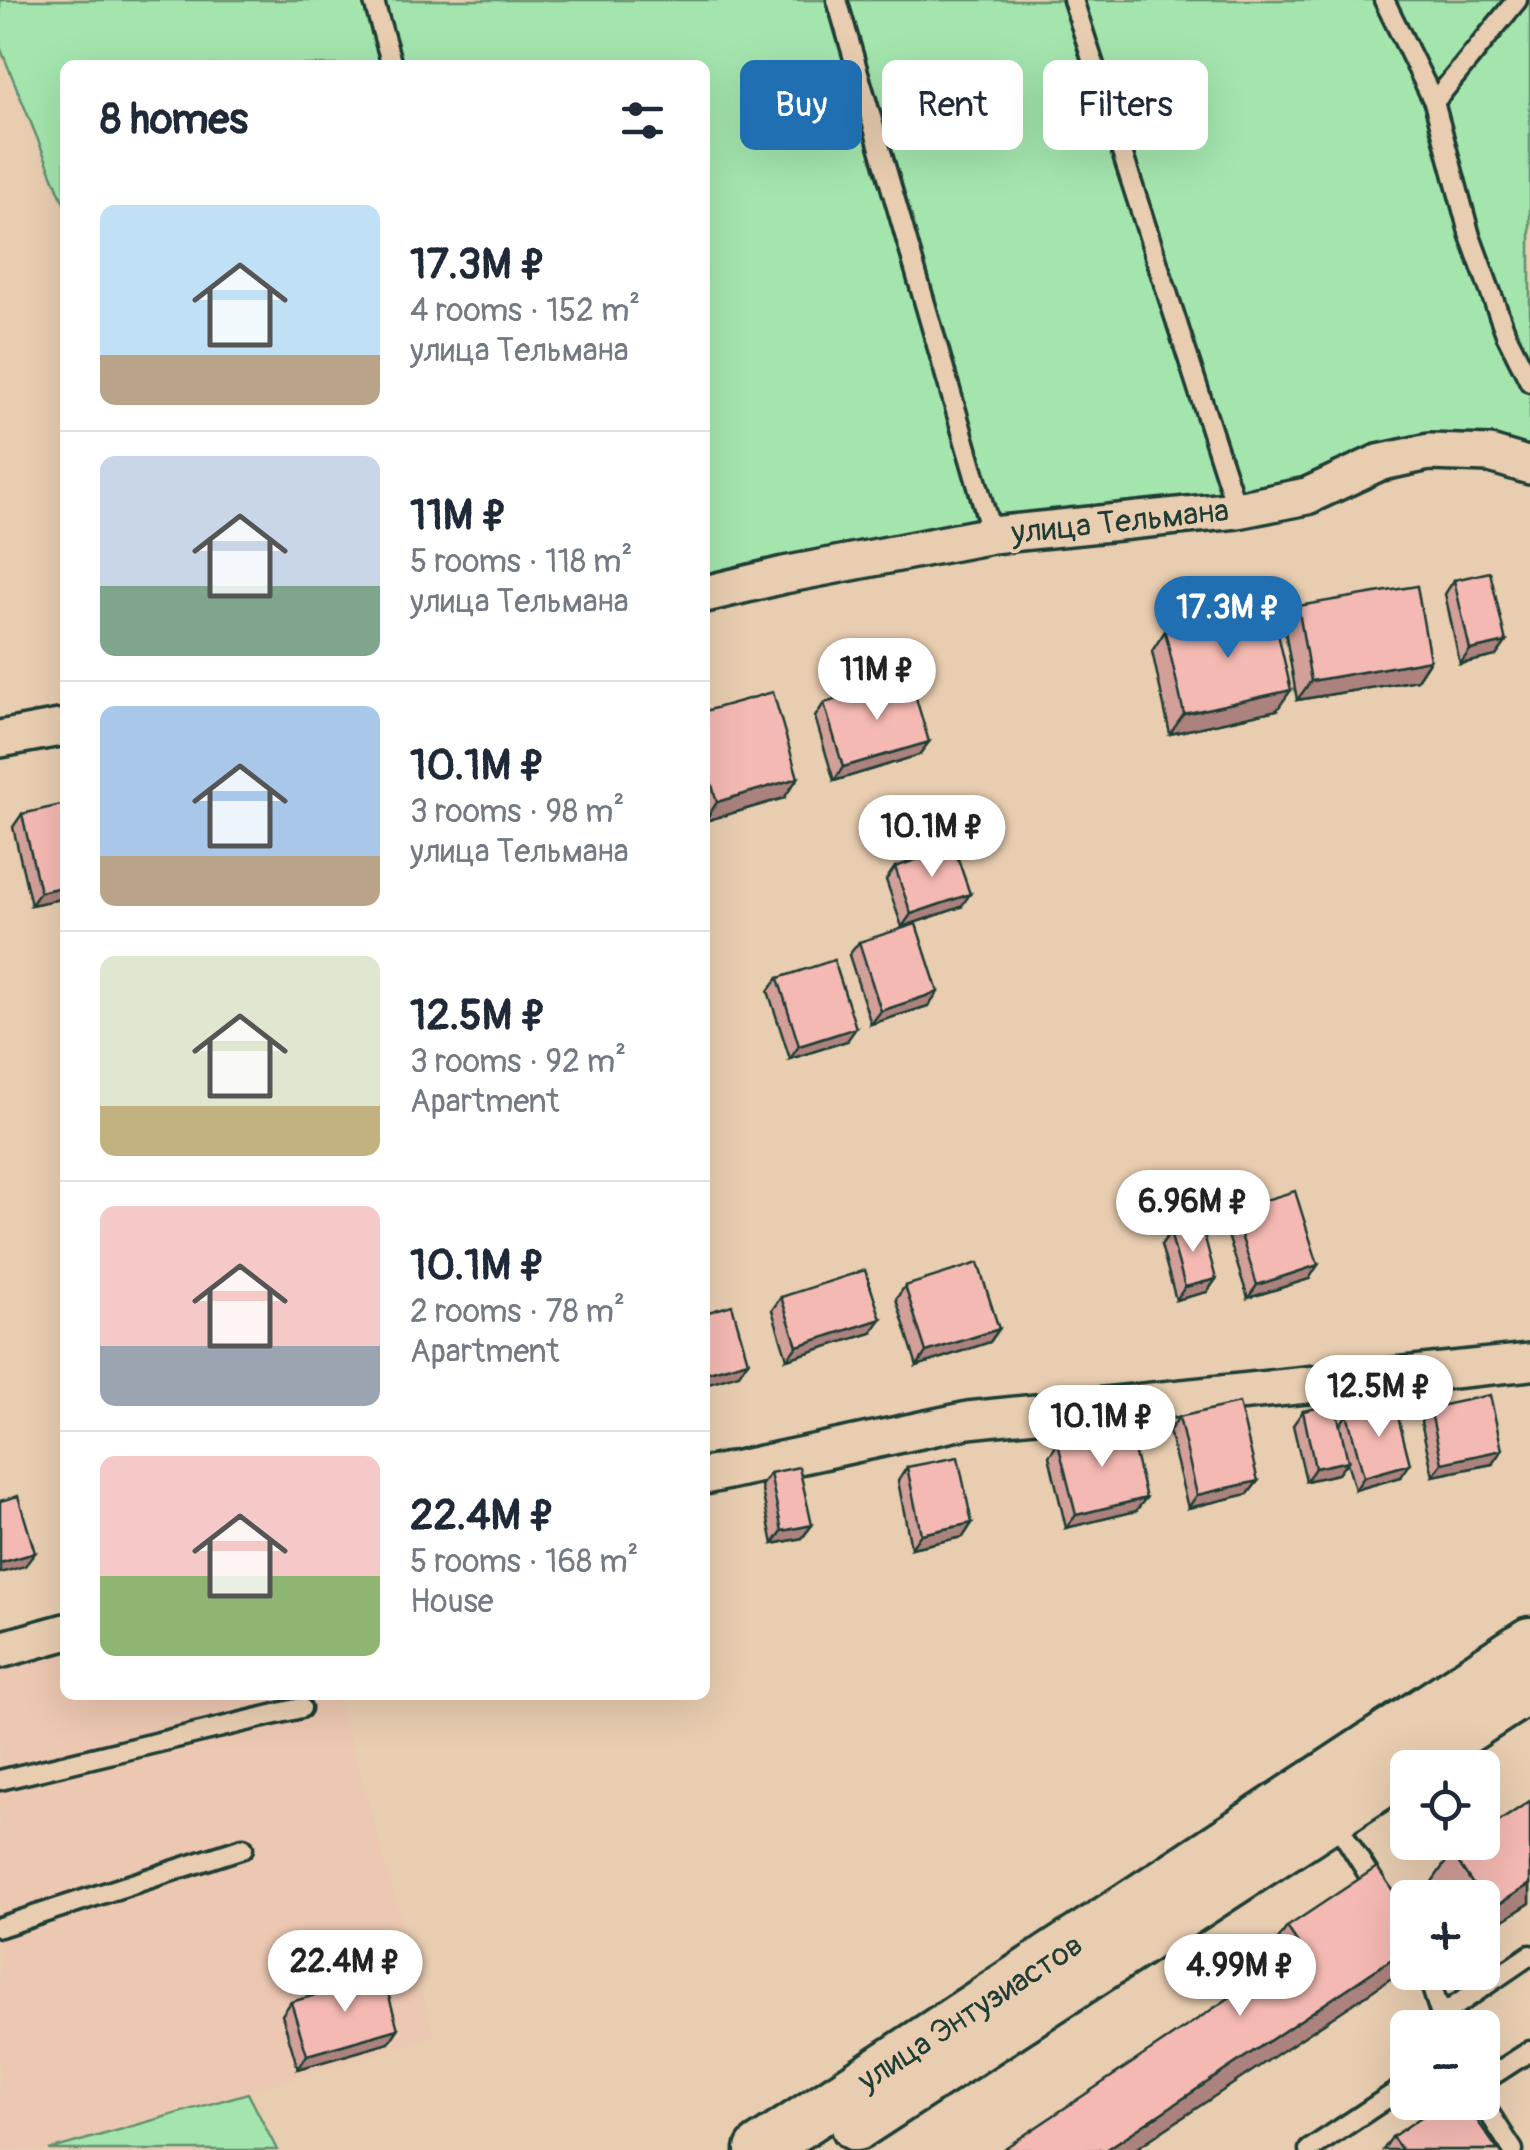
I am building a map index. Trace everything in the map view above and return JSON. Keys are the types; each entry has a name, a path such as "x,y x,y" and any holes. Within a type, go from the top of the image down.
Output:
{"main road":[{"name":"улица Энтузиастов","path":"820,2150 1321,1801 1530,1642"},
{"name":"улица Энтузиастов","path":"760,2150 1321,1801 1530,1687"}],"street":[{"name":"улица Тельмана","path":"710,593 992,535 1237,510 1307,496 1378,464 1429,452 1490,454 1530,466"},
{"path":"0,739 60,729"},
{"path":"710,1475 968,1420 1530,1362"},
{"path":"0,1650 60,1633"}],"lane":[{"path":"837,0 992,535"},
{"path":"1073,0 1237,510"},
{"path":"1384,0 1434,102 1470,236 1506,334 1530,382"},
{"path":"1434,102 1517,0"},
{"path":"374,2 391,60"},
{"path":"0,1780 301,1708"},
{"path":"1321,1801 1390,1908"},
{"path":"0,1927 243,1848"},
{"path":"1458,2010 1530,1955"},
{"path":"1500,2070 1530,2051"},
{"path":"1309,2150 1390,2096"},
{"path":"1494,2120 1513,2150"}],"shaded area":[{"path":"60,1633 60,1700 338,1700 434,2036 49,2150 0,2150 0,1650"}],"green space":[{"path":"0,0 1530,0 1530,466 1490,454 1307,496 710,593 710,60 60,60 60,194 0,47"},
{"path":"248,2093 277,2150 49,2150"}],"building":[{"path":"1490,572 1506,642 1470,650 1454,580"},
{"path":"1417,586 1430,660 1311,681 1298,606"},
{"path":"1272,608 1291,690 1184,714 1165,631"},
{"path":"910,678 929,742 843,767 824,703"},
{"path":"773,692 798,778 717,802 710,778 710,710"},
{"path":"60,805 60,887 40,892 22,814"},
{"path":"954,847 970,894 911,914 895,867"},
{"path":"916,924 938,992 881,1011 859,942"},
{"path":"834,960 856,1028 799,1046 778,978"},
{"path":"1295,1191 1318,1265 1257,1285 1233,1210"},
{"path":"1201,1223 1216,1279 1185,1287 1170,1232"},
{"path":"978,1263 999,1329 926,1352 905,1286"},
{"path":"865,1270 881,1319 797,1346 781,1297"},
{"path":"732,1305 748,1361 710,1372 710,1312"},
{"path":"1490,1395 1502,1450 1442,1463 1430,1408"},
{"path":"1239,1403 1258,1481 1197,1495 1179,1417"},
{"path":"1335,1404 1348,1461 1315,1468 1303,1411"},
{"path":"1395,1405 1410,1464 1364,1477 1347,1414"},
{"path":"1128,1426 1146,1498 1076,1515 1058,1443"},
{"path":"958,1457 972,1523 921,1534 907,1467"},
{"path":"799,1467 812,1525 782,1531 770,1473"},
{"path":"18,1496 35,1553 0,1563 0,1501"},
{"path":"1530,1801 1530,1884 1500,1904 1500,1880 1470,1880 1457,1860 1500,1860 1500,1821"},
{"path":"1377,1867 1390,1886 1390,1960 1106,2150 1002,2150 1302,1949 1287,1927"},
{"path":"383,1975 398,2029 307,2055 291,2002"},
{"path":"1417,2120 1477,2120 1498,2150 1402,2150 1392,2137"}]}
